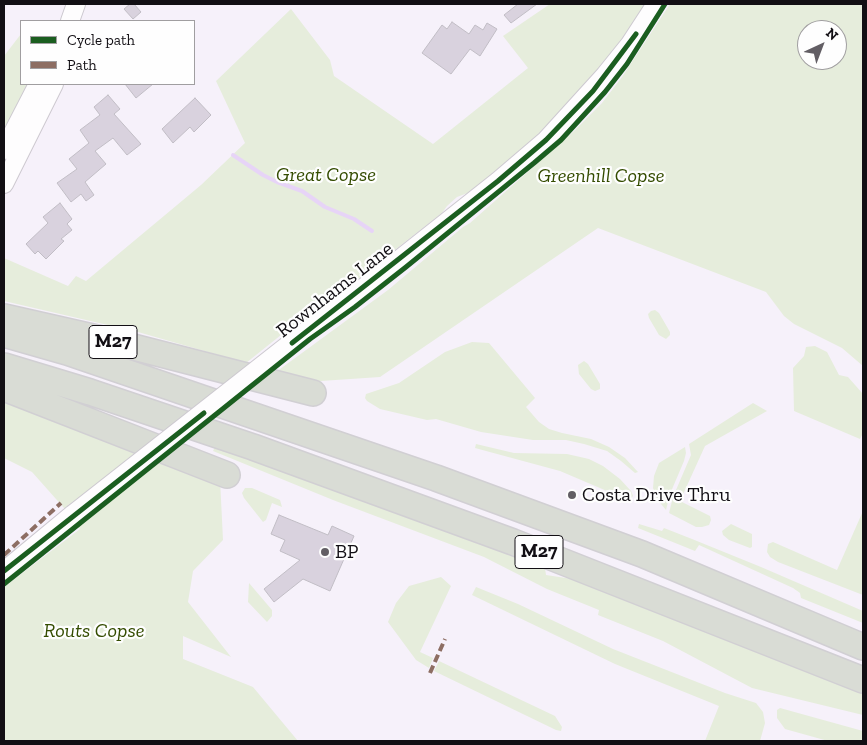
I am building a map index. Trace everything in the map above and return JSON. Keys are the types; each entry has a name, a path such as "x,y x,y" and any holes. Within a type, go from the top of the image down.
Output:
{"highway":[{"name":"M27","path":"4,317 110,341 313,393"},
{"name":"M27","path":"4,334 67,352 436,478 642,554 863,647"},
{"name":"M27","path":"4,366 90,392 300,464 513,542 863,680"},
{"path":"4,388 227,475"}],"street":[{"name":"Rownhams Lane","path":"4,571 73,514 498,181 546,140 605,75 630,44 656,4"},
{"path":"4,150 37,85"},
{"path":"4,184 54,85"}],"green space":[{"name":"Great Copse","path":"550,4 649,4 574,103 490,180 481,188 457,197 442,213 363,275 336,299 325,307 316,307 246,363 138,332 4,301 4,258 68,286 76,276 86,281 201,185 245,143 216,81 291,9 330,60 334,76 433,144 528,68 503,36"},
{"name":"Greenhill Copse","path":"670,4 863,4 863,366 842,348 794,324 784,316 766,292 598,228 380,377 306,382 276,372 388,290 470,223 574,131 602,103 622,77"},
{"path":"20,35 20,85 31,85 4,140 4,56"},
{"path":"655,310 659,313 670,332 666,339 659,335 649,318 648,314"},
{"path":"472,342 489,343 535,398 526,407 539,422 549,429 591,439 609,447 625,458 638,472 635,473 607,451 584,444 566,440 533,440 481,432 436,419 427,420 380,409 365,398 366,394 399,383 445,352"},
{"path":"815,346 827,352 839,375 848,377 863,394 863,433 860,439 794,411 793,368 804,356 806,347"},
{"path":"584,361 588,364 600,384 600,389 595,391 591,389 579,374 578,365"},
{"name":"Routs Copse","path":"4,401 220,479 223,540 193,571 188,602 231,657 183,636 183,659 253,687 298,741 4,741 4,587 80,529 32,472 4,458"},
{"path":"753,403 767,411 705,446 680,501 710,516 709,525 696,527 669,513 673,497 691,455 689,444"},
{"path":"476,444 514,453 567,454 589,459 603,466 620,479 633,496 631,498 621,497 560,471 475,448"},
{"path":"215,447 516,554 545,568 546,575 579,580 863,694 863,715 752,688 663,641 598,615 599,610 547,589 484,557 333,500 213,451"},
{"path":"685,447 684,461 670,494 666,510 657,499 653,488 654,476 659,463"},
{"path":"245,488 252,488 280,500 282,507 272,503 266,520 263,522 244,498 242,493"},
{"path":"863,511 863,595 778,562 770,557 767,552 768,544 773,542 837,570"},
{"path":"639,524 662,531 664,528 863,611 863,623 801,598 800,593 793,588 699,545 695,551 638,528"},
{"path":"731,524 752,534 752,547 750,548 729,540 723,535 722,531"},
{"path":"441,577 451,586 420,652 433,658 429,668 416,660 388,622 396,603 409,586"},
{"path":"249,583 272,610 272,616 267,622 248,602"},
{"path":"476,587 518,604 613,649 725,693 756,703 763,712 765,723 760,741 705,741 719,706 615,664 472,595"},
{"path":"439,661 555,716 562,727 561,731 434,671"},
{"path":"780,708 863,731 863,741 828,741 785,729 777,718 777,710"}],"building":[{"path":"130,4 134,4 141,12 133,19 124,9"},
{"path":"518,4 537,4 511,23 504,15"},
{"path":"452,22 469,34 475,25 483,30 487,23 497,29 480,56 470,49 451,74 422,53 442,25 447,29"},
{"path":"126,85 152,85 136,98"},
{"path":"108,95 120,109 114,114 141,144 127,155 113,138 95,151 106,164 85,182 94,195 86,201 81,194 71,202 57,183 77,169 69,159 89,143 80,130 100,115 94,107"},
{"path":"195,98 211,115 194,132 190,127 173,143 162,129"},
{"path":"60,203 72,219 67,224 72,230 61,239 64,241 46,259 38,251 35,254 26,244 48,223 43,217"},
{"path":"279,515 328,535 332,526 354,536 330,591 303,579 274,602 264,589 300,560 280,551 285,540 271,534"}],"waterway":[{"path":"233,155 263,175 302,191 325,207 354,219 372,231"}],"marked path":[{"path":"4,555 61,503"},
{"path":"430,673 445,639"}],"cycle path":[{"path":"4,584 310,339 406,267 561,140 605,92 627,64 665,4"},
{"path":"292,343 498,181 546,140 593,91 636,34"},
{"path":"4,571 204,413"}],"place":[{"name":"Costa Drive Thru","path":"572,495"},
{"name":"BP","path":"325,552"}]}
